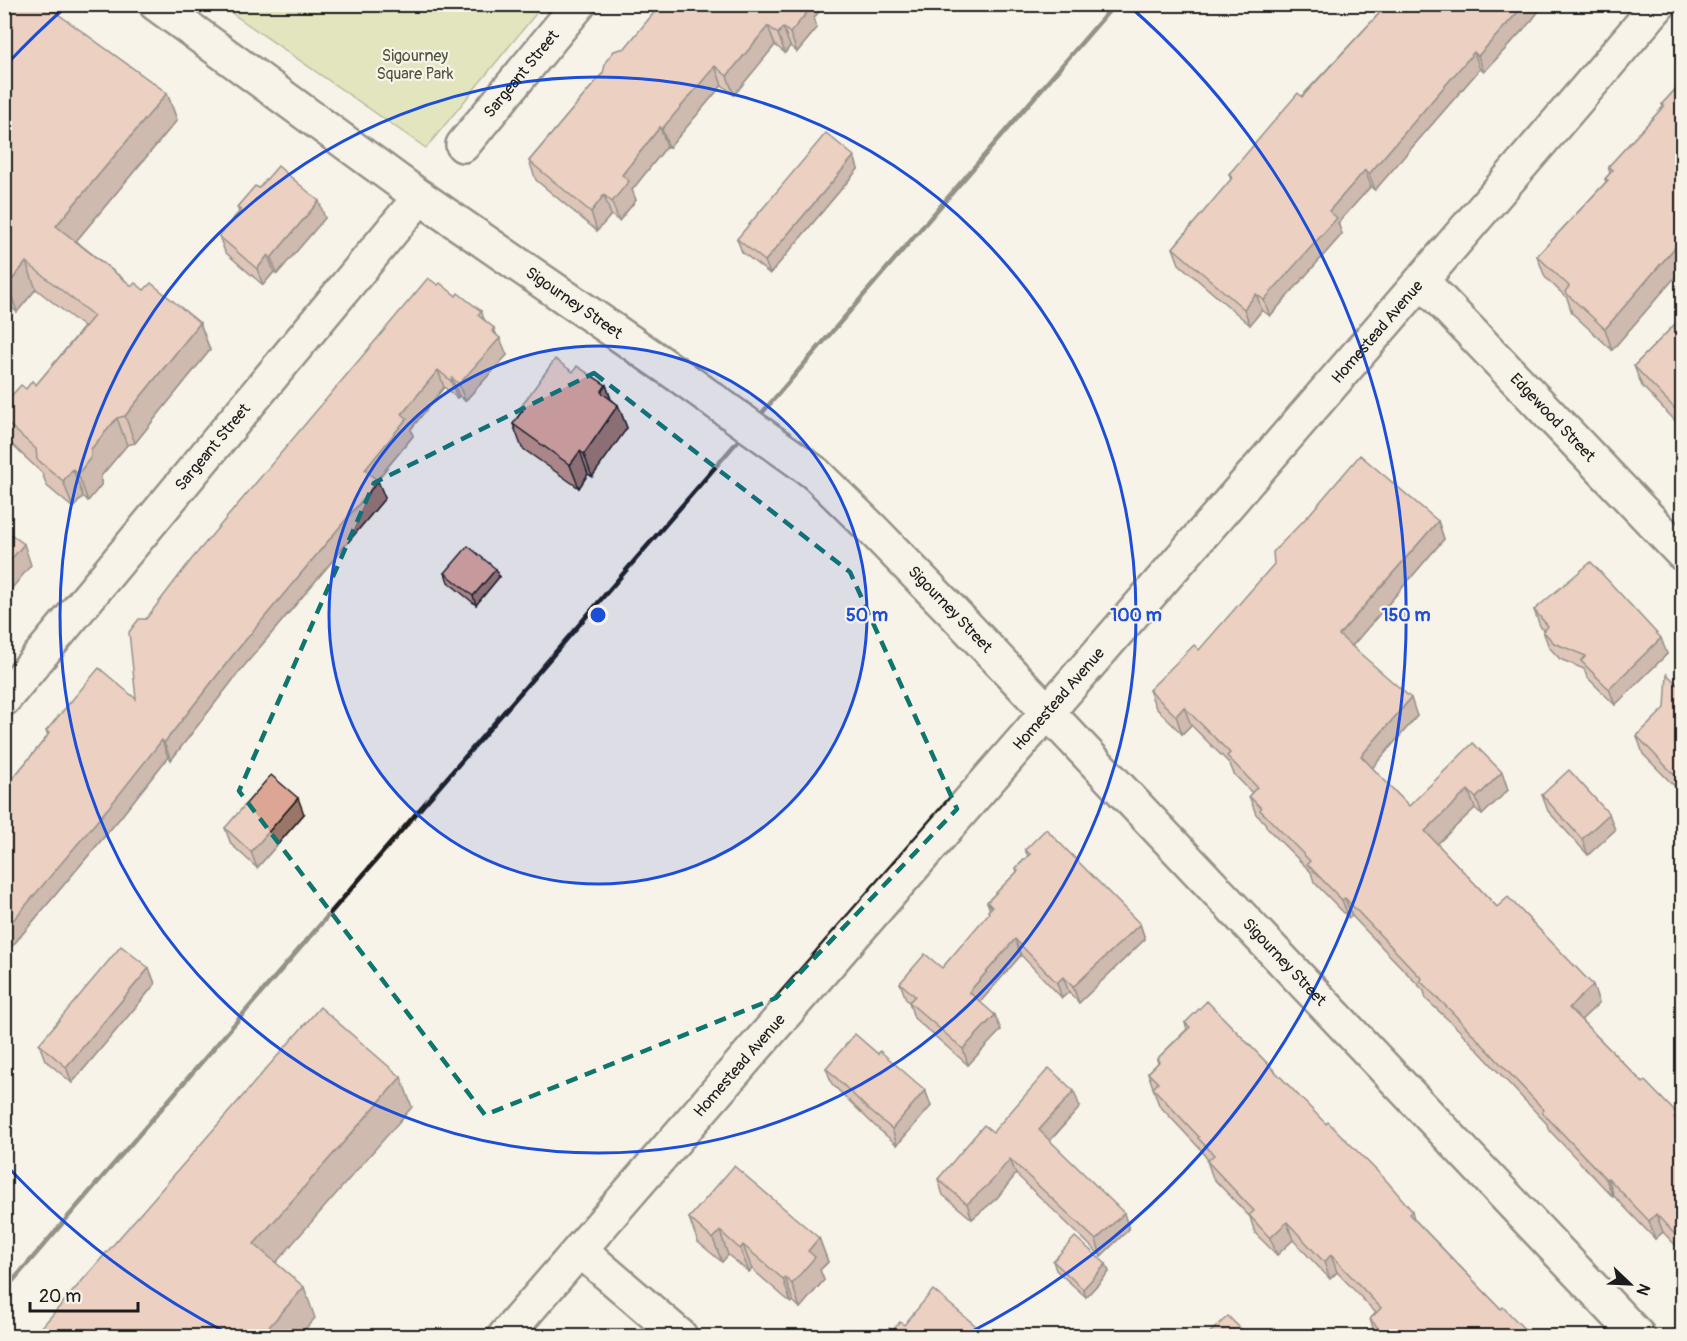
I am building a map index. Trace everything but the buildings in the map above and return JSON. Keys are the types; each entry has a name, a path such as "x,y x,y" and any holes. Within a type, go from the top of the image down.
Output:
{"main road":[{"name":"Sigourney Street","path":"156,4 420,197 684,379 815,473 937,595 1638,1336"},
{"name":"Sargeant Street","path":"463,145 579,4"},
{"name":"Homestead Avenue","path":"505,1336 1422,281 1659,4"},
{"name":"Sargeant Street","path":"4,699 420,197"},
{"name":"Edgewood Street","path":"1422,281 1683,553"},
{"path":"580,1250 680,1336"}],"highlighted area":[{"path":"594,373 850,572 957,809 776,998 485,1115 239,791 374,483"}],"green space":[{"name":"Sigourney Square Park","path":"220,5 543,5 426,148"}],"railway":[{"path":"4,1291 1115,4"}]}
